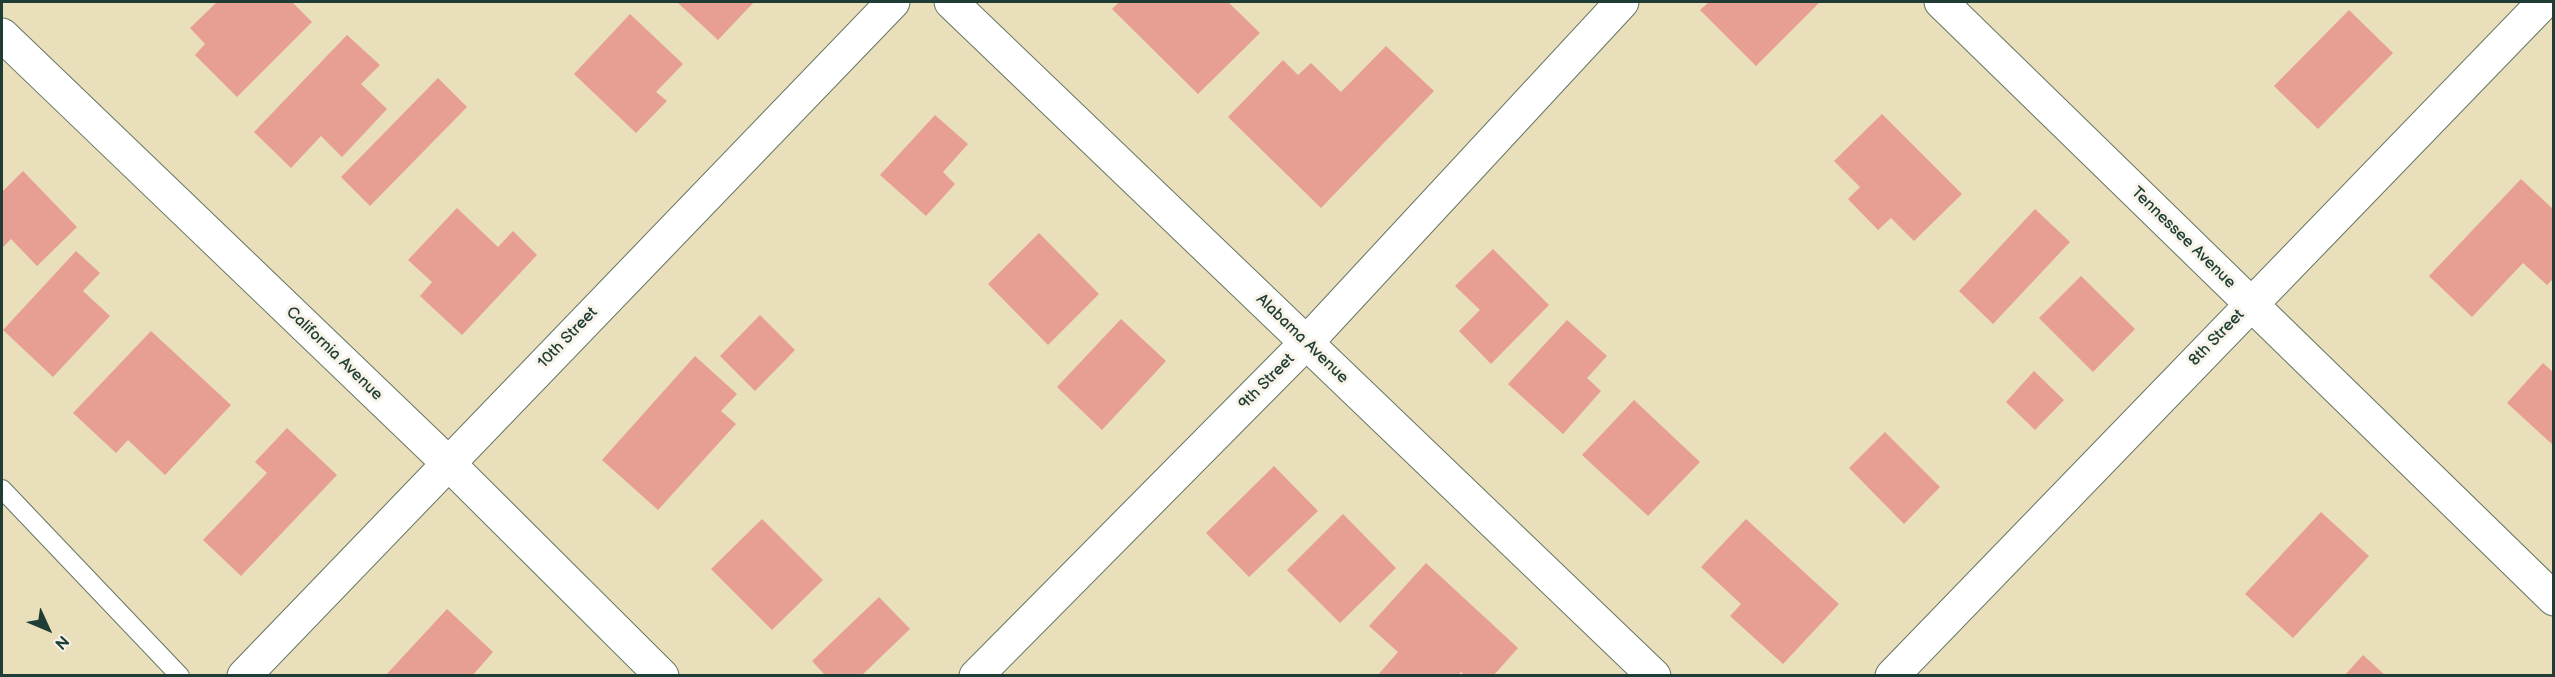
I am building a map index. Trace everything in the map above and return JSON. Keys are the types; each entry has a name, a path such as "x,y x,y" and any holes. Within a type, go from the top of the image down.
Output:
{"street":[{"name":"10th Street","path":"244,675 893,2"},
{"name":"Alabama Avenue","path":"951,2 1654,675"},
{"name":"9th Street","path":"976,675 1306,343 1622,2"},
{"name":"Tennessee Avenue","path":"1941,2 2553,599"},
{"name":"8th Street","path":"1892,675 2544,2"},
{"name":"California Avenue","path":"2,35 448,463 662,675"}],"lane":[{"path":"2,489 180,675"}],"building":[{"path":"217,2 292,2 312,22 237,97 195,55 205,44 190,28"},
{"path":"677,2 754,2 718,40"},
{"path":"1119,2 1228,2 1260,33 1198,94 1112,9"},
{"path":"1709,2 1820,2 1756,66 1700,10"},
{"path":"2349,10 2393,53 2318,129 2274,86"},
{"path":"630,14 683,64 656,92 667,101 636,133 574,74"},
{"path":"347,35 380,65 361,84 387,109 342,157 321,136 291,168 254,132"},
{"path":"1386,46 1434,91 1321,208 1228,117 1283,60 1298,75 1311,63 1341,92"},
{"path":"438,78 467,107 370,206 341,177"},
{"path":"1882,114 1962,194 1914,241 1891,218 1878,230 1848,199 1860,187 1834,161"},
{"path":"935,115 968,144 943,172 955,184 926,216 880,175"},
{"path":"23,171 77,227 37,266 11,239 2,248 2,192"},
{"path":"2521,179 2554,210 2554,278 2547,285 2523,263 2472,317 2429,276"},
{"path":"457,208 498,247 513,231 537,255 462,335 420,296 432,282 408,260"},
{"path":"2035,209 2070,242 1993,324 1959,291"},
{"path":"1039,233 1099,294 1048,345 988,284"},
{"path":"1493,249 1549,305 1491,364 1459,331 1480,310 1455,286"},
{"path":"76,251 100,273 83,291 110,316 53,377 3,330"},
{"path":"2081,276 2135,329 2093,372 2039,318"},
{"path":"760,315 795,350 755,391 720,356"},
{"path":"1121,319 1166,361 1102,430 1057,387"},
{"path":"1567,320 1607,356 1587,378 1601,391 1563,434 1508,384"},
{"path":"151,331 231,405 165,475 128,440 116,453 73,413"},
{"path":"695,356 737,394 721,411 736,424 658,510 602,460"},
{"path":"2543,363 2554,373 2554,446 2507,403"},
{"path":"2034,371 2064,400 2035,430 2006,402"},
{"path":"1634,400 1700,462 1648,516 1582,455"},
{"path":"287,428 337,475 241,576 203,540 267,473 255,462"},
{"path":"1885,432 1940,487 1904,524 1849,468"},
{"path":"1274,466 1318,511 1249,577 1206,533"},
{"path":"2321,512 2369,556 2293,638 2245,594"},
{"path":"1343,514 1396,568 1340,623 1287,570"},
{"path":"762,519 823,580 772,630 711,569"},
{"path":"1746,519 1839,604 1783,664 1730,616 1741,604 1701,567"},
{"path":"1426,563 1518,648 1493,676 1465,676 1461,672 1457,676 1377,676 1398,652 1369,626"},
{"path":"879,597 910,629 861,676 826,676 812,661"},
{"path":"447,609 493,652 472,676 385,676"},
{"path":"2363,655 2386,676 2344,676"}]}
